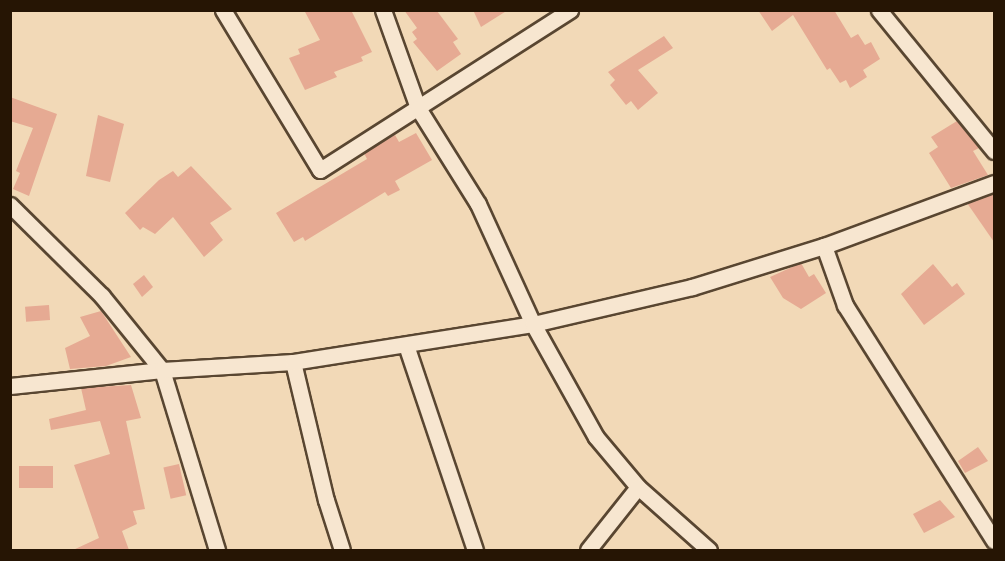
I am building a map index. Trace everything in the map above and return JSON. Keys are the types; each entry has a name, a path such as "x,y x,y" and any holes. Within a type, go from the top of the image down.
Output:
{"street":[{"path":"223,10 320,170 570,10"},
{"path":"383,10 418,108 478,204 533,324 596,437 638,487 709,550"},
{"path":"879,10 994,152"},
{"path":"10,386 162,370 293,362 533,324 692,287 824,246 994,183"},
{"path":"10,205 102,296 162,370 218,550"},
{"path":"824,246 845,305 994,540 982,550"},
{"path":"406,345 475,550"},
{"path":"293,362 326,500 342,550"},
{"path":"588,550 638,487"}],"building":[{"path":"304,10 351,10 372,52 361,57 363,61 334,72 337,77 305,90 289,58 300,54 298,49 320,40"},
{"path":"404,10 437,11 458,39 453,42 461,54 437,71 413,42 417,39 412,32 417,28"},
{"path":"473,10 508,10 481,27"},
{"path":"758,10 834,10 851,38 858,34 865,45 871,42 880,59 863,70 867,77 850,88 846,80 840,83 830,68 827,70 793,15 772,31"},
{"path":"664,36 673,48 638,70 658,93 638,110 631,101 626,105 610,85 615,80 608,72"},
{"path":"10,97 57,114 29,196 13,189 20,173 16,171 33,128 10,121"},
{"path":"98,115 124,124 110,182 86,176"},
{"path":"957,121 979,148 973,151 988,175 951,188 929,153 938,147 931,137"},
{"path":"416,133 432,160 395,181 400,190 388,196 385,192 305,241 303,237 294,242 276,213 367,159 364,153 395,135 399,142"},
{"path":"191,166 232,209 210,223 223,240 204,257 173,217 155,234 143,227 140,230 125,213 159,180 173,171 178,177"},
{"path":"994,193 994,242 967,203"},
{"path":"801,263 809,277 814,274 826,293 801,309 783,298 770,277"},
{"path":"933,264 952,287 957,283 965,294 924,325 901,294"},
{"path":"144,275 153,287 142,297 133,284"},
{"path":"49,305 50,320 26,322 25,307"},
{"path":"101,311 131,357 106,366 70,369 65,348 90,336 80,317"},
{"path":"131,385 141,418 126,421 145,509 133,511 137,524 122,531 129,550 73,550 99,538 74,465 110,454 100,421 51,430 49,419 86,410 81,388"},
{"path":"978,447 988,461 965,473 958,461"},
{"path":"179,464 186,495 171,499 163,468"},
{"path":"19,466 53,466 53,488 19,488"},
{"path":"940,500 955,517 924,533 913,514"}]}
